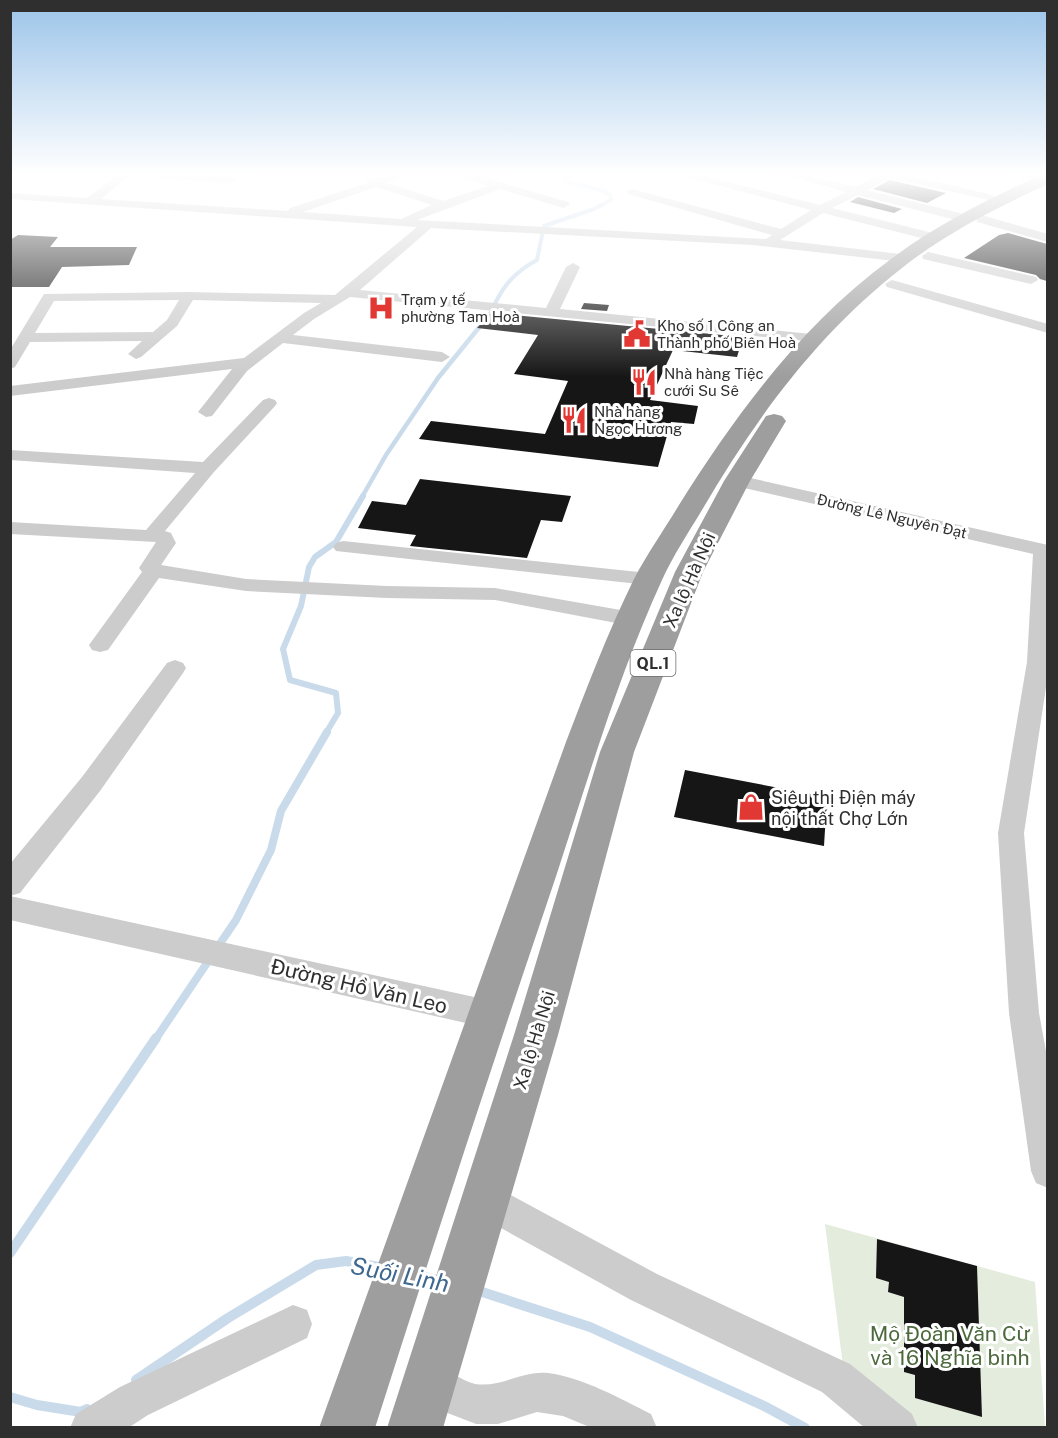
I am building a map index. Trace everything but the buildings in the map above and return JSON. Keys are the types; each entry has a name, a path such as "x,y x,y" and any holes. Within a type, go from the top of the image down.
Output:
{"highway":[{"name":"Xa lộ Hà Nội","path":"347,1428 595,706 648,579 726,475 777,417 829,347 915,258 939,242"},
{"path":"726,475 758,408 816,338 856,298 915,258"},
{"name":"Xa lộ Hà Nội","path":"485,1199 536,1035 617,752 726,475"},
{"name":"QL.1","path":"422,1404 485,1199"}],"street":[{"path":"206,412 237,372 309,316 343,296 407,242"},
{"path":"770,242 915,258 1031,280"},
{"path":"884,242 1047,329"},
{"path":"551,313 573,267"},
{"path":"136,354 176,318 189,296"},
{"path":"10,364 49,297 343,296 480,306 816,338"},
{"path":"26,338 158,336"},
{"path":"279,338 442,357"},
{"path":"10,391 250,362"},
{"path":"152,535 208,468 269,404"},
{"path":"10,455 208,468"},
{"name":"Đường Lê Nguyên Đạt","path":"726,475 1045,551"},
{"path":"10,528 164,537 166,543 149,567 153,572 246,585 495,594 632,619"},
{"path":"343,547 648,579"},
{"path":"1045,551 1038,662 1011,833 1024,1013 1047,1171"},
{"path":"100,645 153,572"},
{"path":"10,885 91,784 175,668"},
{"name":"Đường Hồ Văn Leo","path":"10,908 488,1014"},
{"path":"485,1199 644,1287 836,1378 898,1428"},
{"path":"90,1428 134,1401 293,1324"},
{"path":"422,1404 486,1405 513,1401 535,1391 572,1400 637,1428"}],"green space":[{"name":"Mộ Đoàn Văn Cừ và 16 Nghĩa binh","path":"825,1224 1035,1282 1045,1427 919,1427 843,1366"}],"waterway":[{"path":"490,314 508,283 520,271 537,260 541,242"},
{"path":"362,497 386,455 438,378 490,314"},
{"path":"326,733 338,713 336,693 290,680 283,649 301,606 309,567 315,557 336,542 363,496"},
{"path":"217,948 236,920 271,850 281,811 327,732"},
{"path":"155,1040 211,957"},
{"path":"10,1253 156,1038"},
{"name":"Suối Linh","path":"136,1380 228,1318 316,1265 346,1261 384,1268"},
{"name":"Suối Linh","path":"415,1275 442,1281"},
{"name":"Suối Linh","path":"476,1290 590,1327 764,1406 805,1428"},
{"name":"Suối Linh","path":"10,1397 37,1405 81,1412 87,1409"}],"place":[{"name":"Trạm y tế phường Tam Hoà","path":"381,308"},
{"name":"Kho số 1 Công an Thành phố Biên Hoà","path":"637,334"},
{"name":"Nhà hàng Tiệc cưới Su Sê","path":"644,382"},
{"name":"Nhà hàng Ngọc Hương","path":"574,420"},
{"name":"Siêu thị Điện máy nội thất Chợ Lớn","path":"751,807"}]}
